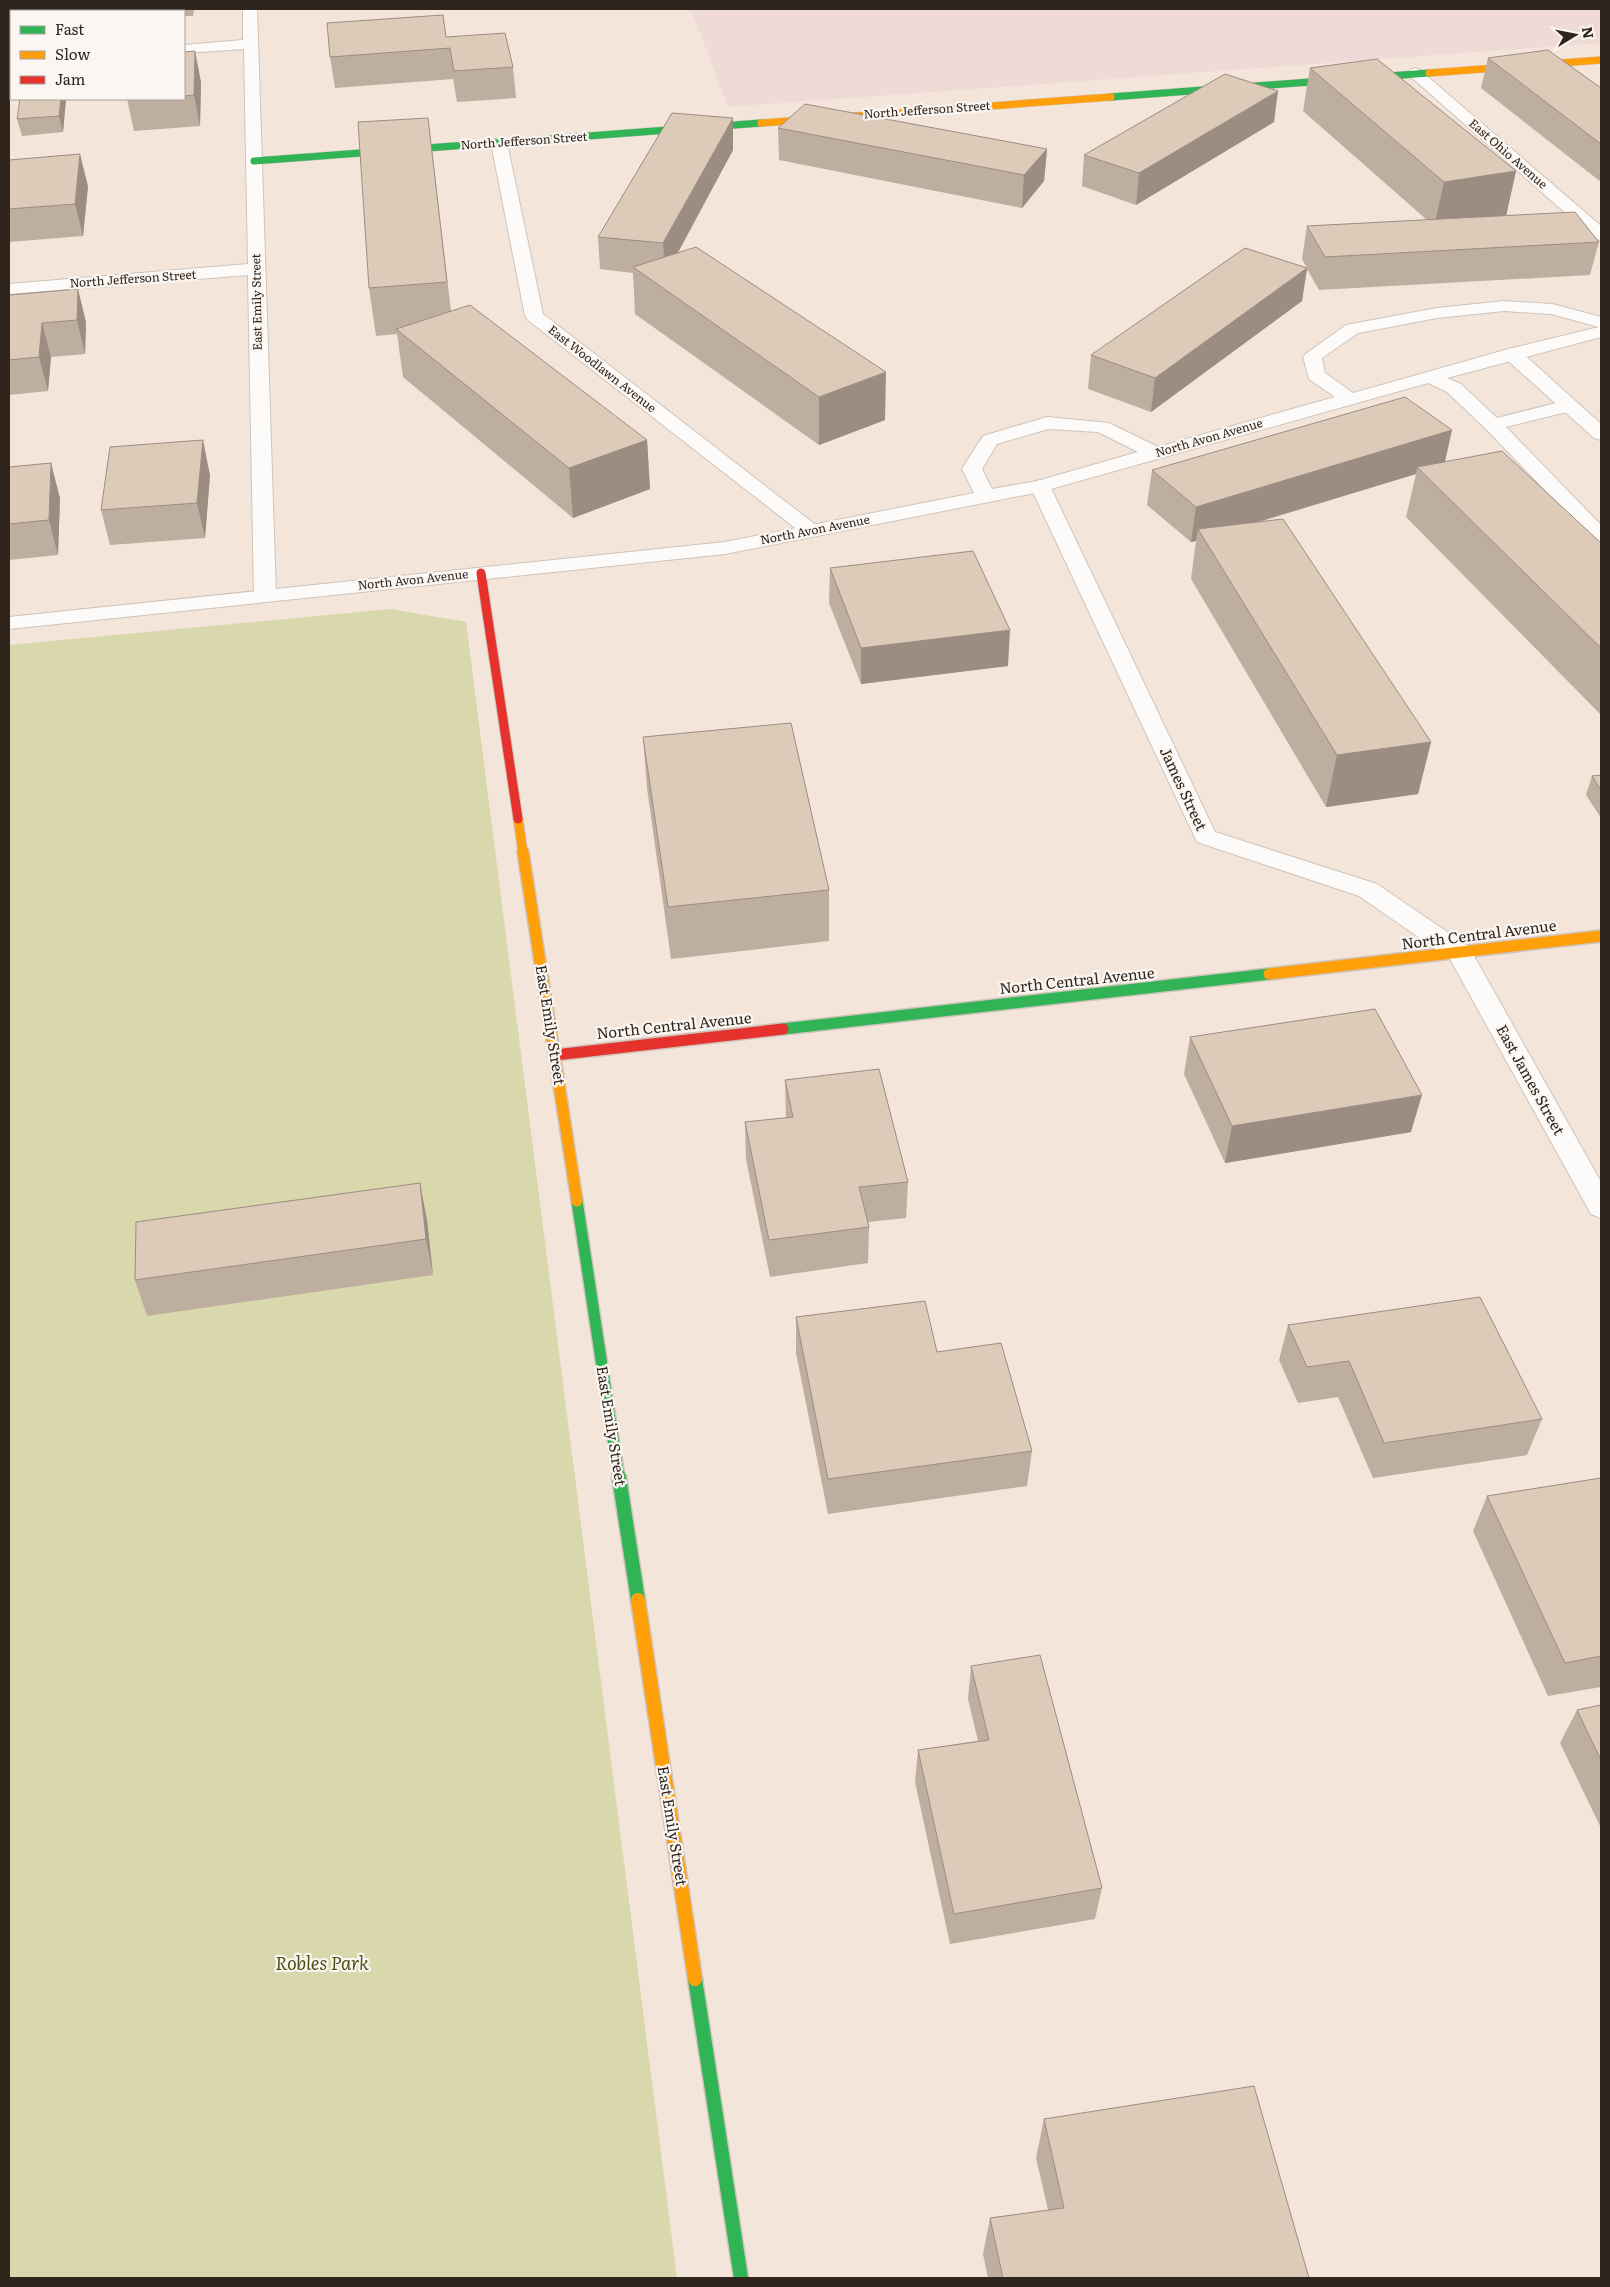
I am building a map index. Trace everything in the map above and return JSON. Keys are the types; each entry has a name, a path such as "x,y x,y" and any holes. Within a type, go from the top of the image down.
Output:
{"street":[{"name":"East Emily Street","path":"250,9 264,596"},
{"path":"185,49 250,44"},
{"name":"North Jefferson Street","path":"254,161 1601,60"},
{"name":"East Ohio Avenue","path":"1415,73 1601,236"},
{"name":"East Woodlawn Avenue","path":"499,143 534,316 810,530"},
{"name":"North Jefferson Street","path":"9,289 256,270"},
{"path":"1350,399 1316,375 1312,356 1352,329 1437,312 1504,306 1552,309 1601,322"},
{"name":"North Avon Avenue","path":"9,623 725,548 985,495 1040,486 1512,354 1601,332"},
{"path":"1512,354 1601,434"},
{"path":"1430,377 1454,388 1493,425 1601,537"},
{"path":"1493,425 1568,406"},
{"path":"985,495 972,469 990,440 1047,423 1102,427 1155,453"},
{"name":"James Street","path":"1040,486 1205,837 1368,890 1460,953"},
{"name":"East Emily Street","path":"481,573 741,2278"},
{"name":"North Central Avenue","path":"555,1055 1601,936"},
{"name":"East James Street","path":"1460,953 1601,1207"}],"shaded area":[{"path":"691,9 1601,9 1601,43 728,107"}],"green space":[{"name":"Robles Park","path":"391,609 466,622 677,2278 9,2278 9,645"}],"building":[{"path":"34,9 79,9 64,10"},
{"path":"443,15 446,37 505,33 513,67 454,71 450,48 330,57 327,23"},
{"path":"1548,50 1601,88 1601,144 1488,58"},
{"path":"195,51 194,95 185,96 185,52"},
{"path":"1377,59 1516,171 1444,182 1310,68"},
{"path":"1225,74 1278,91 1139,173 1084,155"},
{"path":"20,100 61,100 59,116 17,119"},
{"path":"805,104 1047,149 1024,175 778,128"},
{"path":"672,113 733,118 663,243 598,237"},
{"path":"428,118 447,282 369,288 358,122"},
{"path":"80,154 75,204 9,209 9,160"},
{"path":"1575,212 1599,242 1325,257 1307,226"},
{"path":"696,247 886,372 819,397 633,267"},
{"path":"1245,248 1307,268 1155,378 1091,355"},
{"path":"78,289 77,320 42,323 39,357 9,360 9,295"},
{"path":"470,305 647,440 569,468 396,329"},
{"path":"1405,397 1452,430 1196,507 1152,470"},
{"path":"203,440 197,503 101,510 110,447"},
{"path":"1502,451 1601,543 1601,648 1417,467"},
{"path":"51,463 49,520 9,524 9,467"},
{"path":"1283,519 1431,742 1337,755 1198,529"},
{"path":"973,551 1010,630 861,648 830,568"},
{"path":"791,723 829,890 668,907 643,737"},
{"path":"1601,775 1601,790 1592,776"},
{"path":"1375,1009 1422,1095 1232,1126 1190,1037"},
{"path":"879,1069 908,1182 859,1187 869,1227 769,1240 745,1122 793,1117 785,1080"},
{"path":"420,1183 426,1239 135,1280 136,1222"},
{"path":"1480,1297 1542,1419 1384,1443 1349,1361 1307,1367 1288,1325"},
{"path":"925,1301 937,1352 1001,1343 1032,1451 828,1479 796,1317"},
{"path":"1601,1478 1601,1656 1565,1663 1487,1496"},
{"path":"1040,1655 1102,1888 954,1914 918,1750 989,1740 971,1666"},
{"path":"1601,1705 1601,1760 1577,1710"},
{"path":"1254,2086 1309,2278 1003,2278 990,2218 1064,2208 1044,2119"}],"traffic: fast":[{"path":"1111,97 1429,73"},
{"path":"254,161 761,123"},
{"path":"783,1029 1269,974"},
{"path":"577,1201 638,1600"},
{"path":"695,1979 741,2278"}],"traffic: slow":[{"path":"1429,73 1601,60"},
{"path":"761,123 1111,97"},
{"path":"518,819 577,1201"},
{"path":"1269,974 1601,936"},
{"path":"638,1600 695,1979"}],"traffic: jam":[{"path":"481,573 518,819"},
{"path":"555,1055 783,1029"}]}
